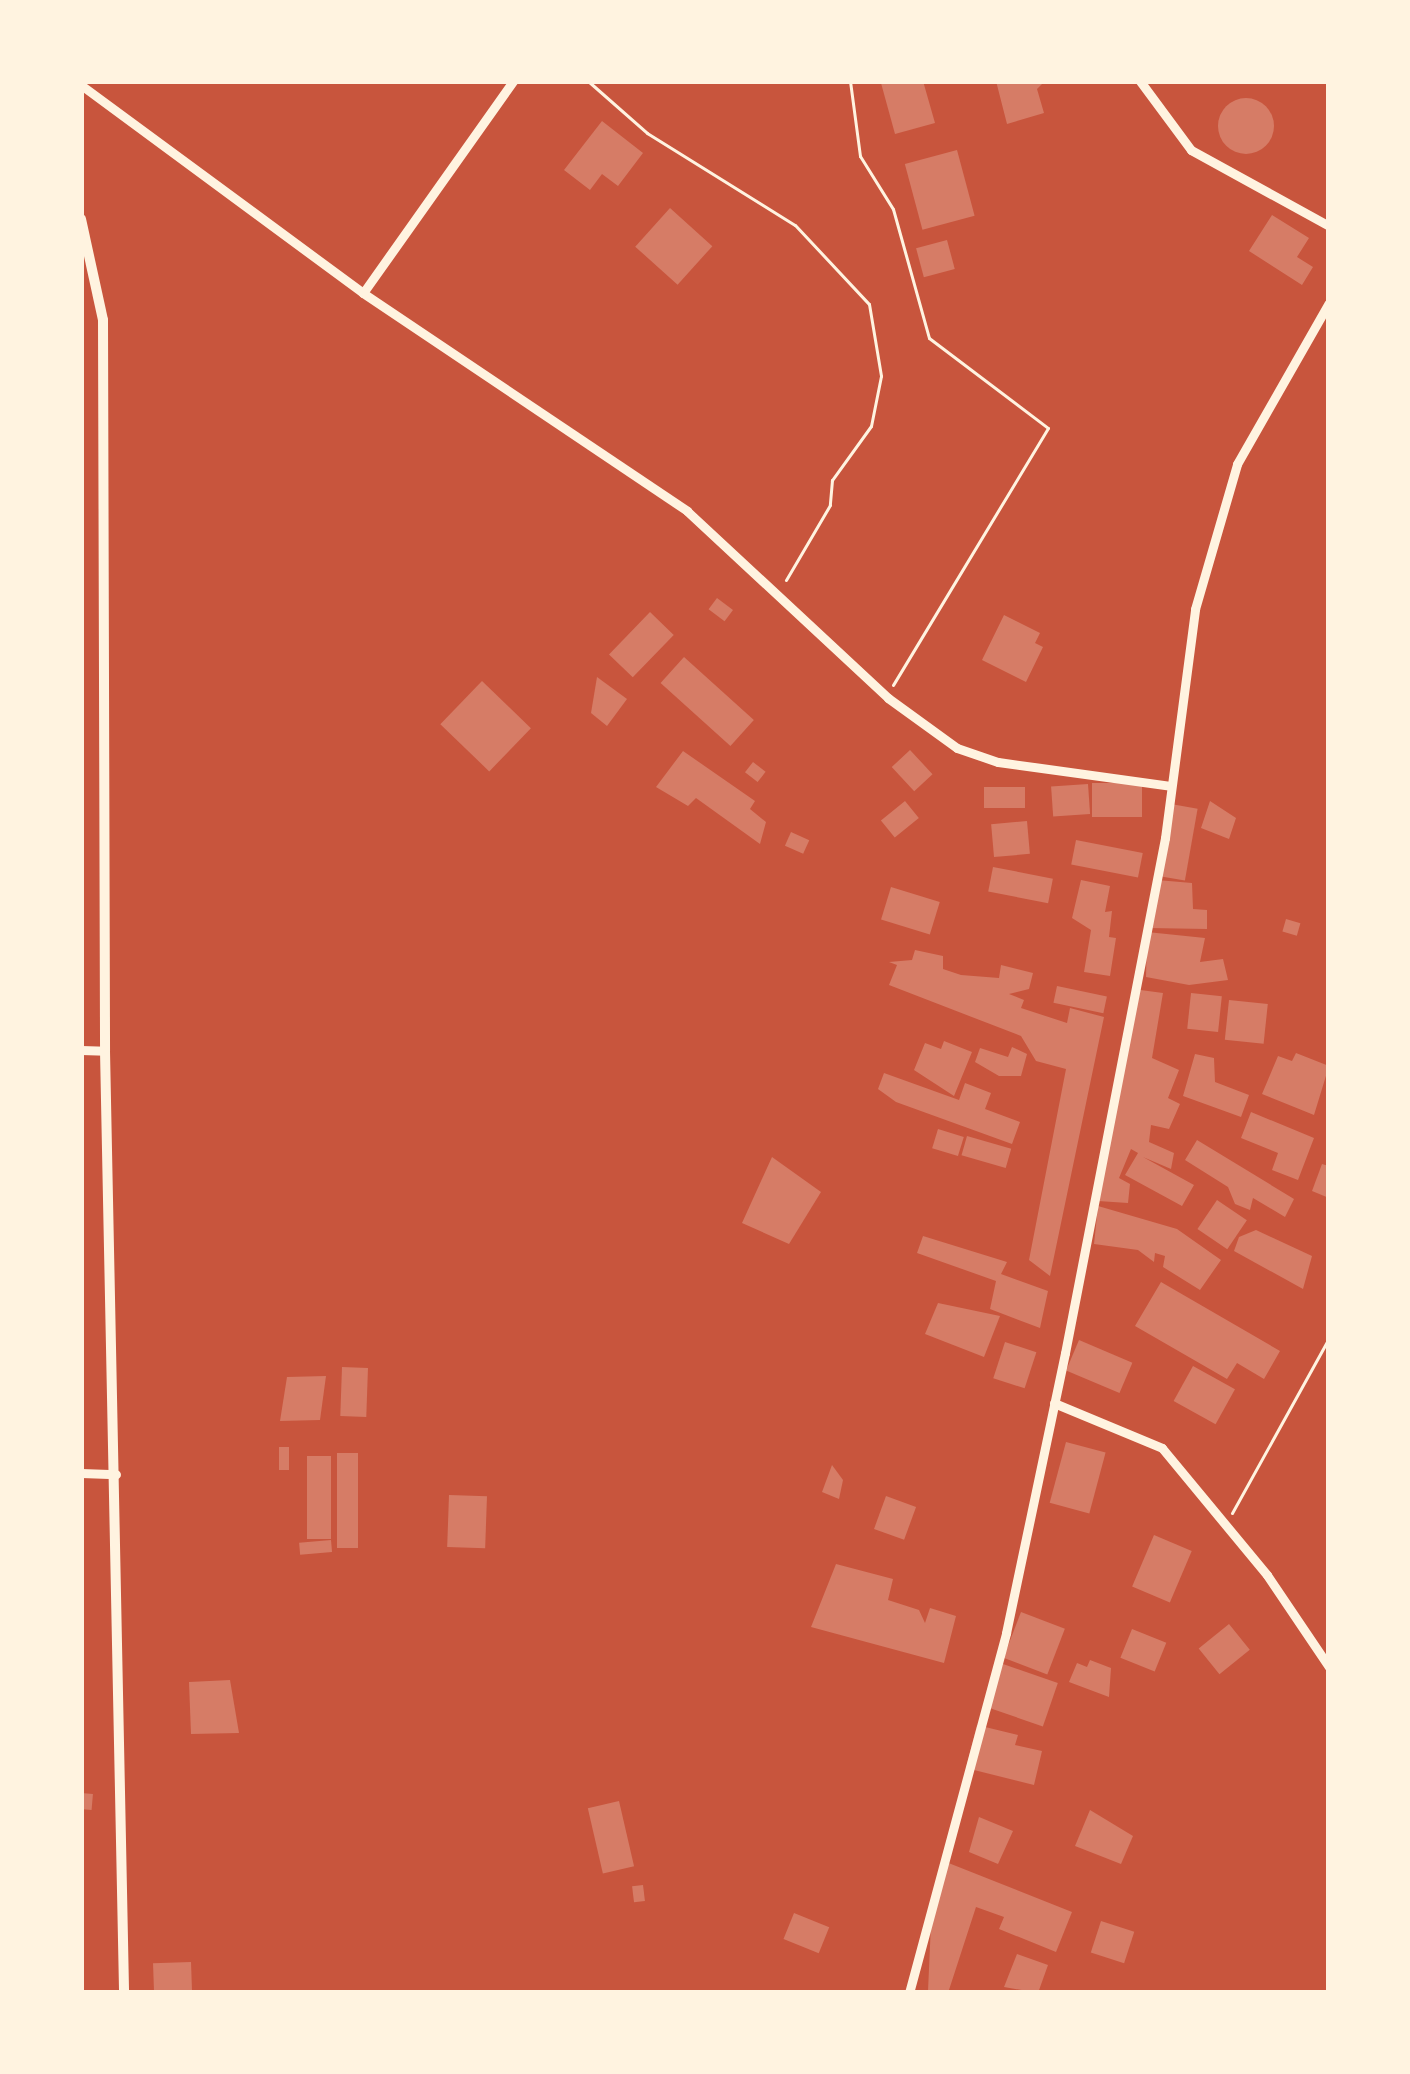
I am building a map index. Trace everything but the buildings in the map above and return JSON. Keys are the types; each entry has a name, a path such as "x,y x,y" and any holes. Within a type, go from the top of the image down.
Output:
{"street":[{"path":"363,293 513,81"},
{"path":"1140,81 1191,150 1329,226"},
{"path":"81,85 363,293 687,511 780,592 889,698 957,748 998,762 1170,786"},
{"path":"81,219 104,320 105,1051 124,1993"},
{"path":"909,1993 1006,1633 1054,1403 1170,786 1195,609 1238,464 1329,303"},
{"path":"81,1050 105,1051"},
{"path":"1054,1403 1162,1448 1329,1667"},
{"path":"81,1473 116,1474"}],"path":[{"path":"588,81 647,133 795,225 869,304 881,376 871,426 832,480 830,505 780,592"},
{"path":"850,81 860,156 892,209 928,338 1048,428 1015,491 969,549 889,698"},
{"path":"1225,1525 1329,1338"}]}
